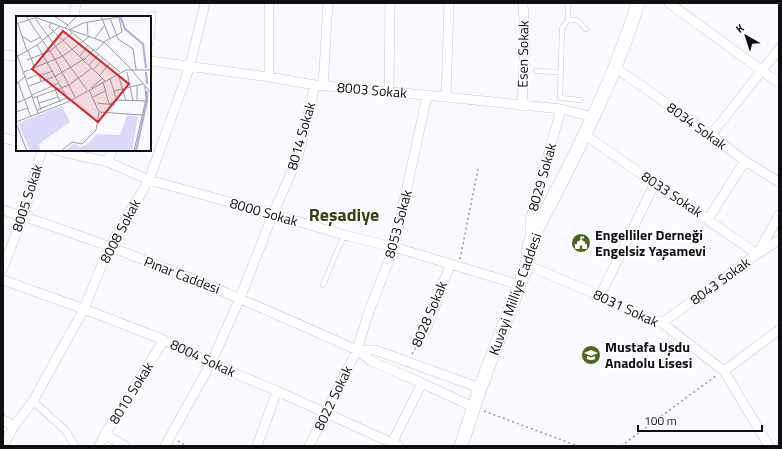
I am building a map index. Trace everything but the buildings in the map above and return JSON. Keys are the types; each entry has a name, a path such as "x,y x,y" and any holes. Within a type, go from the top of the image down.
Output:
{"main road":[{"name":"Kuvayi Milliye Caddesi","path":"461,446 480,388 527,265 530,245 594,117 616,68 638,3"},
{"name":"Kuvayi Milliye Caddesi","path":"628,36 649,3"}],"street":[{"path":"74,16 76,3"},
{"name":"8008 Sokak","path":"4,446 14,426 33,401 84,309 109,247 149,180 190,66 205,3"},
{"path":"269,3 269,77"},
{"name":"8014 Sokak","path":"165,446 211,363 240,298 273,214 298,157 319,85 328,3"},
{"path":"389,92 390,3"},
{"path":"446,97 449,3"},
{"name":"Esen Sokak","path":"522,106 524,40 523,3"},
{"path":"669,3 779,83"},
{"path":"151,28 152,15"},
{"path":"711,135 779,49"},
{"path":"3,55 16,56"},
{"name":"8003 Sokak","path":"151,61 319,85 561,109 594,117"},
{"name":"8034 Sokak","path":"616,68 711,135 745,161 779,182"},
{"name":"8053 Sokak","path":"357,350 368,314 394,247 427,96"},
{"name":"8029 Sokak","path":"530,245 530,221 561,109"},
{"name":"8033 Sokak","path":"585,135 758,254"},
{"path":"3,138 16,141"},
{"name":"8005 Sokak","path":"3,268 23,216 42,151"},
{"name":"8000 Sokak","path":"59,151 108,162 149,180 344,235 394,247 520,285"},
{"path":"108,162 112,151"},
{"path":"708,219 745,161"},
{"path":"600,296 655,183"},
{"name":"Pınar Caddesi","path":"3,210 109,247 240,298 357,350 371,361 422,383 473,408"},
{"path":"758,254 779,215"},
{"name":"8043 Sokak","path":"662,324 779,240"},
{"name":"8031 Sokak","path":"527,265 662,324 724,371 769,446"},
{"name":"8028 Sokak","path":"426,330 454,266"},
{"name":"8004 Sokak","path":"3,280 164,340 211,363 396,445"},
{"path":"724,371 779,330"},
{"name":"8010 Sokak","path":"99,446 164,340"},
{"name":"Pınar Caddesi","path":"357,350 375,350 480,388"},
{"name":"8022 Sokak","path":"309,446 357,350"},
{"path":"396,445 422,383"},
{"path":"257,446 277,391"},
{"path":"33,401 65,430 75,446"},
{"path":"3,420 14,426"},
{"path":"105,434 125,446"}],"lane":[{"path":"568,3 568,20 562,28 560,98 580,100"},
{"path":"568,20 577,20 586,29"},
{"path":"536,71 560,72"},
{"path":"323,285 344,235"}],"path":[{"name":"8028 Sokak","path":"454,266 478,169"},
{"name":"8028 Sokak","path":"408,362 426,330"},
{"path":"621,446 724,371"},
{"path":"473,408 578,446"}],"place":[{"name":"Engelliler Derneği Engelsiz Yaşamevi","path":"581,243"},
{"name":"Mustafa Uşdu Anadolu Lisesi","path":"591,355"}],"district":[{"name":"Reşadiye","path":"344,215"}]}
